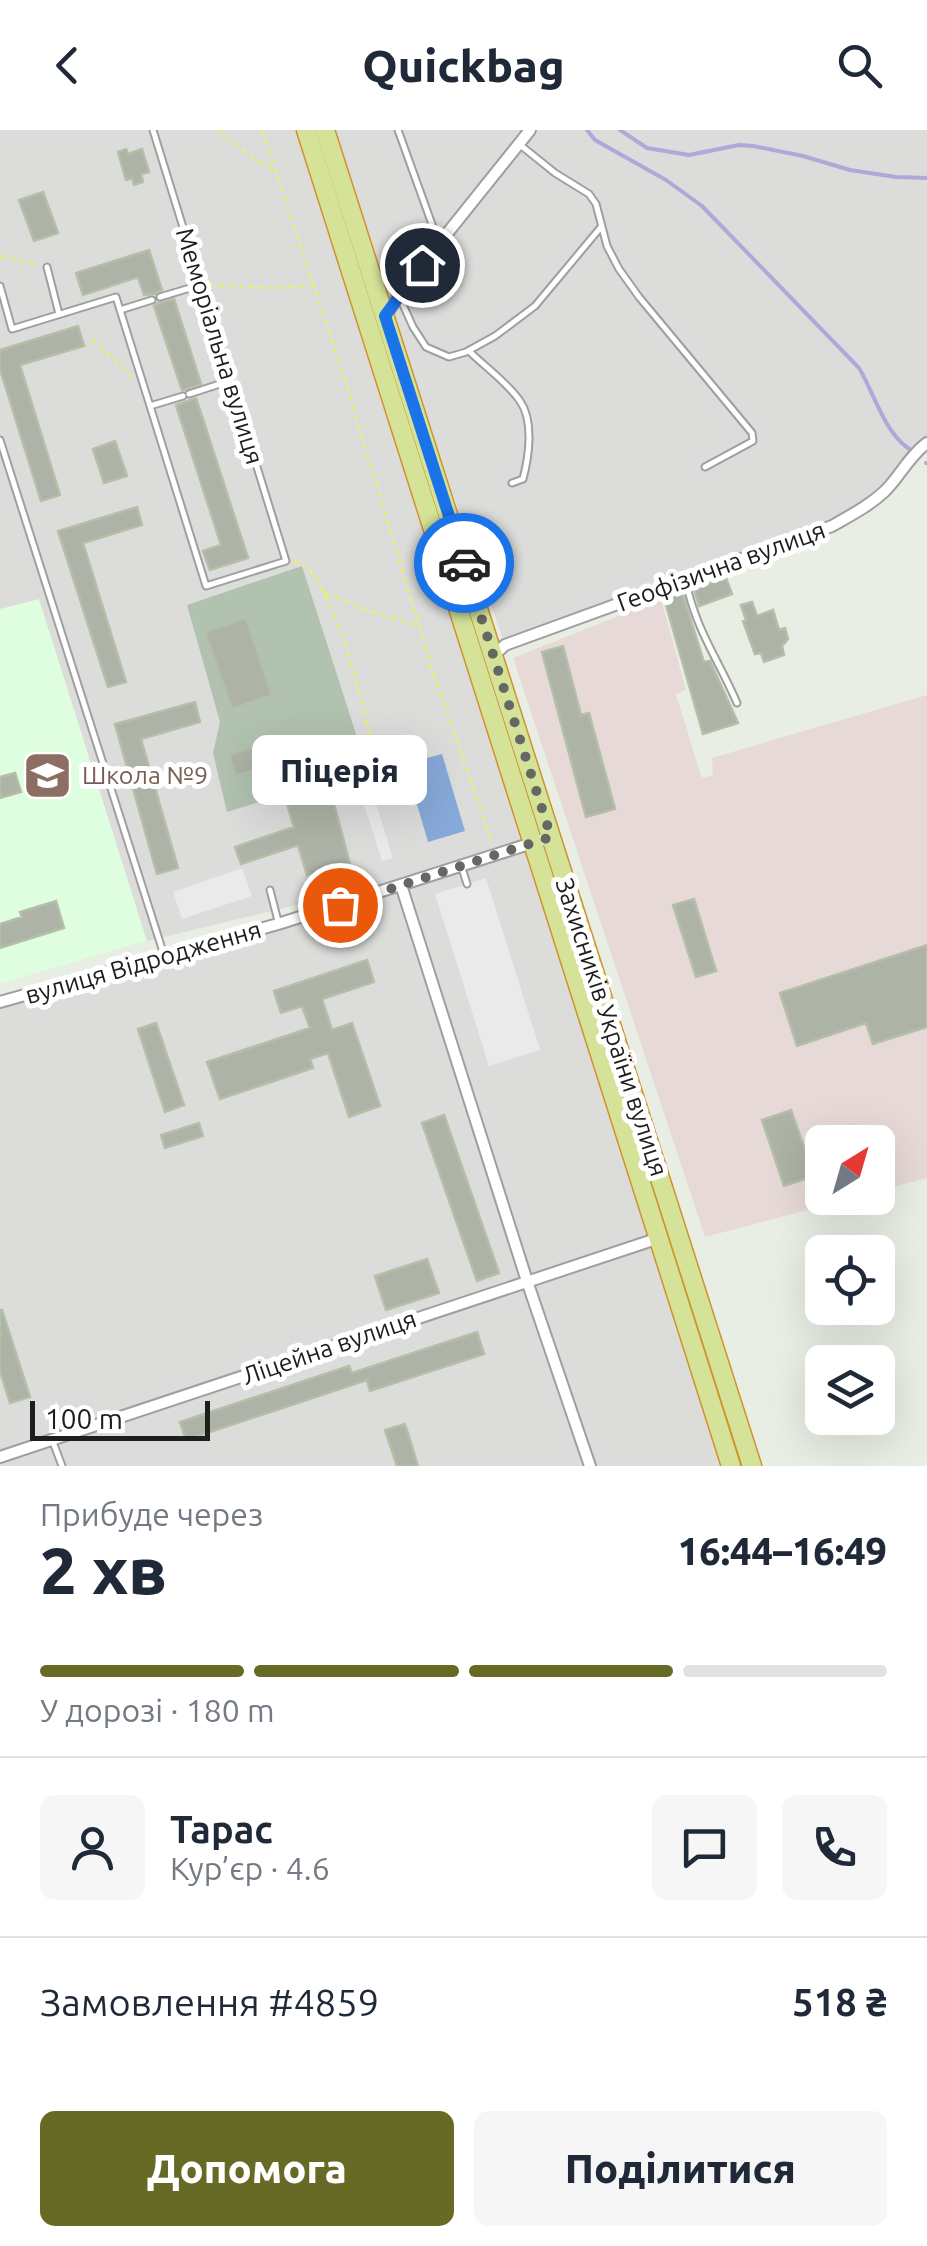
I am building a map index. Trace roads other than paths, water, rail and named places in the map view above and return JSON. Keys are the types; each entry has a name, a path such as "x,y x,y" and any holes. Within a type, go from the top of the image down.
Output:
{"highway":[{"name":"Захисників України вулиця","path":"306,130 752,1466"},
{"name":"Захисників України вулиця","path":"325,130 493,656 542,840 658,1238 730,1466"}],"street":[{"path":"385,316 530,130"},
{"name":"Геофізична вулиця","path":"493,656 505,645 832,526 886,489 927,442"},
{"name":"вулиця Відродження","path":"0,1002 278,924 542,840"},
{"path":"401,886 590,1466"},
{"name":"Ліцейна вулиця","path":"0,1457 658,1238"}],"lane":[{"name":"Меморіальна вулиця","path":"150,406 206,586 286,562 153,130"},
{"path":"398,130 439,244"},
{"path":"519,144 589,194 613,257 639,298 752,433 754,442 706,467"},
{"path":"399,296 426,347 449,357 469,350 535,306 602,227"},
{"path":"46,267 59,314"},
{"path":"120,310 201,284"},
{"path":"0,286 12,330 116,297 150,406 230,380"},
{"path":"469,350 521,402 527,418 527,465 523,479 512,483"},
{"path":"0,440 164,955"},
{"path":"686,580 692,612 737,703"},
{"path":"462,865 467,884"},
{"path":"270,890 278,924"},
{"path":"52,1440 62,1466"}],"waterway":[{"path":"587,130 595,140 666,180 702,206 859,368 889,427 916,453"},
{"path":"620,130 647,148 689,155 753,146 850,170 927,178"}],"place":[{"name":"Школа №9","path":"47,775"},
{"name":"Піцерія","path":"340,905"}]}
